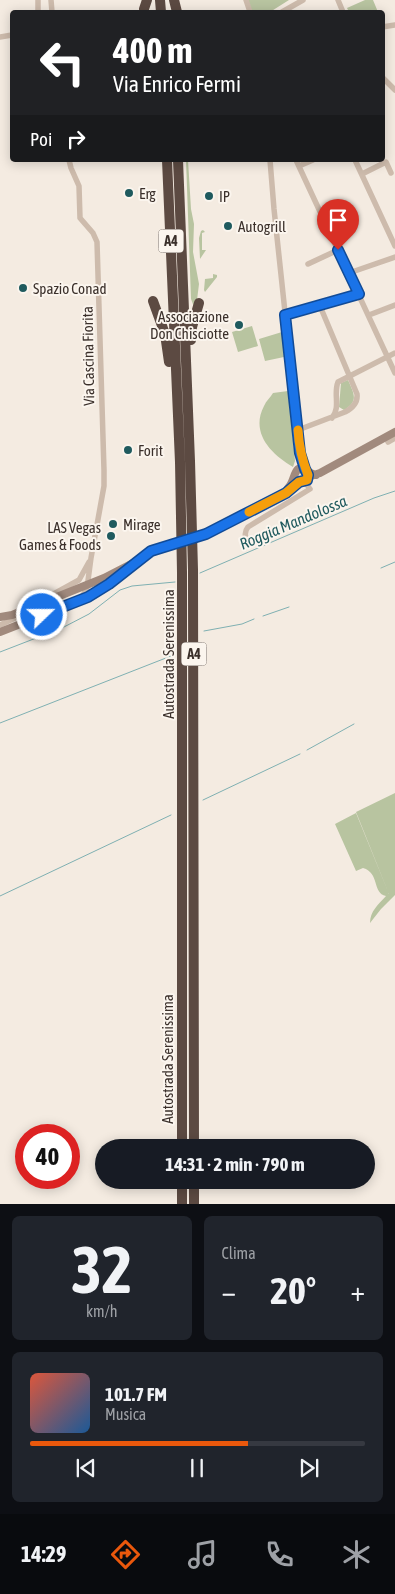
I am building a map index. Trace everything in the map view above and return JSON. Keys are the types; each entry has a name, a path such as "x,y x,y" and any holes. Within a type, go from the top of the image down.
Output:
{"highway":[{"name":"Autostrada Serenissima","path":"167,162 194,638 194,1139"},
{"name":"Autostrada Serenissima","path":"178,162 185,461 182,572 182,1139"},
{"path":"153,301 168,347 172,434 185,461"},
{"path":"185,461 195,431 192,327 199,303"},
{"path":"182,1189 182,1204"},
{"path":"194,1189 194,1204"}],"street":[{"path":"288,10 303,0"},
{"path":"385,80 395,90"},
{"name":"Via Cascina Fiorita","path":"70,162 79,186 80,218 93,232 97,246 104,486 88,584"},
{"path":"248,545 245,531 248,527 310,489 304,476 300,453 270,162"},
{"path":"297,162 395,373"},
{"path":"299,166 308,162"},
{"path":"356,162 395,246"},
{"path":"362,174 386,162 391,173"},
{"path":"308,264 338,250"},
{"path":"349,273 395,257"},
{"path":"285,315 359,294"},
{"path":"369,315 395,305"},
{"path":"298,430 351,409 358,399 320,306"},
{"path":"332,418 337,407 336,386 338,382 395,353"},
{"path":"337,407 345,412"},
{"path":"0,632 81,600 98,591 151,551 206,534 279,496 304,476 395,432"},
{"path":"388,442 395,438"},
{"path":"91,558 91,568 94,575 98,578 104,578"},
{"path":"19,612 74,583 83,574 91,558"},
{"path":"70,603 88,584 135,562"},
{"path":"0,617 81,592"},
{"path":"0,625 48,601"}],"green space":[{"path":"248,0 289,0 273,10 250,10"},
{"path":"365,0 373,0 377,10 348,10 347,8"},
{"path":"186,162 188,162 191,209 194,224 193,252 199,284 194,307 191,299"},
{"path":"203,230 205,232 202,233 202,250 206,250 200,259 199,238"},
{"path":"213,274 217,275 217,277 205,292 205,279 213,278"},
{"path":"252,326 258,346 238,352 232,332"},
{"path":"282,332 284,357 265,361 259,339"},
{"path":"348,380 354,397 349,407 344,410 339,407 341,383"},
{"path":"288,391 295,461 293,467 270,449 261,434 260,425 260,416 264,406 273,393"},
{"path":"395,793 395,895 370,923 377,905 386,896 379,891 372,874 363,868 356,871 335,824 356,813 389,894 356,812"}],"waterway":[{"name":"Roggia Mandolossa","path":"200,573 374,498 395,491"},
{"path":"381,568 395,562"},
{"name":"Roggia Mandolossa","path":"0,652 62,628 89,614 120,590 132,586 175,582"},
{"path":"263,616 289,607"},
{"path":"204,631 242,624 254,619"},
{"path":"0,723 171,656 171,639 173,636"},
{"path":"307,750 354,724"},
{"path":"203,800 300,754"},
{"path":"0,896 171,815"}],"slow traffic":[{"path":"249,512 286,493 299,482 302,483 307,480 308,475 300,453 298,430"}],"place":[{"name":"Erg","path":"129,193"},
{"name":"IP","path":"209,196"},
{"name":"Autogrill","path":"228,226"},
{"name":"Spazio Conad","path":"23,288"},
{"name":"Associazione Don Chisciotte","path":"239,325"},
{"name":"Forit","path":"128,450"},
{"name":"Mirage","path":"113,524"},
{"name":"LAS Vegas Games & Foods","path":"111,536"}],"route":[{"path":"42,615 88,597 109,584 151,551 206,534 286,493 299,482 302,483 307,480 308,475 300,453 285,315 359,294 338,250"}]}
